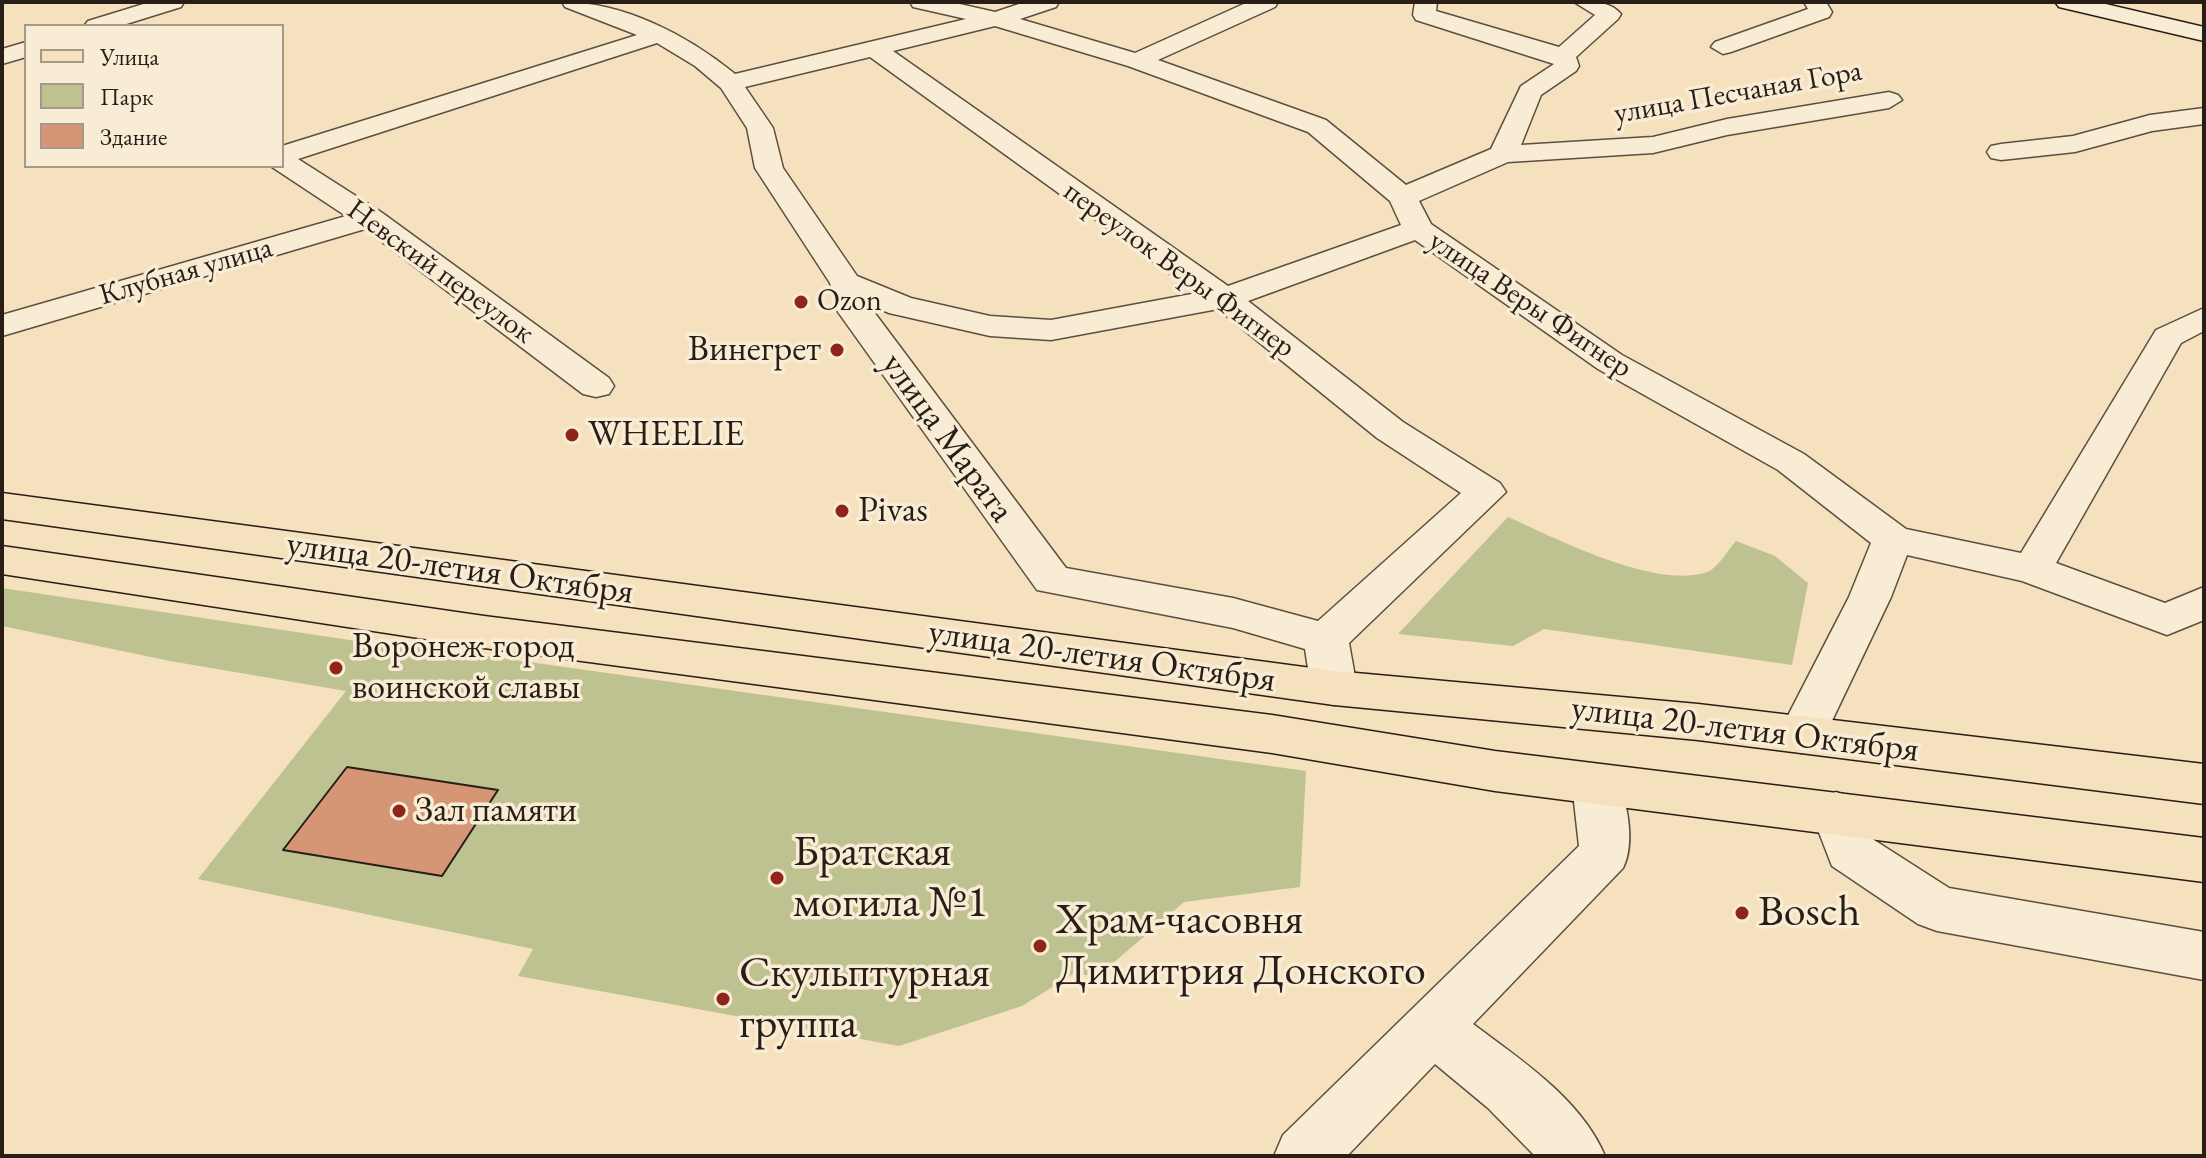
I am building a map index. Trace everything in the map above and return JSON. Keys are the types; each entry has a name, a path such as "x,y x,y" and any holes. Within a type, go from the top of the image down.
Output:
{"main road":[{"path":"2067,2 2204,34"},
{"name":"улица 20-летия Октября","path":"2,506 1334,688 1698,722 2204,784"},
{"name":"улица 20-летия Октября","path":"2,560 484,632 1272,734 1596,784 2204,860"}],"street":[{"path":"102,24 173,2"},
{"name":"улица Марата","path":"573,2 660,35 704,61 730,83 760,128 769,168 846,283 854,312 1052,580 1233,613 1326,639"},
{"name":"улица Веры Фигнер","path":"921,2 996,19 1137,61 1317,126 1403,197 1418,229 1610,362 1791,462 1893,539"},
{"path":"730,83 996,19 1048,2"},
{"path":"1137,61 1267,2"},
{"path":"1426,2 1424,15 1563,56"},
{"path":"1563,56 1610,14 1585,2"},
{"path":"1723,47 1821,12 1815,2"},
{"path":"284,157 660,35"},
{"name":"переулок Веры Фигнер","path":"872,47 1224,298 1390,430 1486,492 1326,639"},
{"path":"2,57 24,50"},
{"path":"1503,154 1530,91 1567,66 1563,56"},
{"name":"улица Песчаная Гора","path":"1403,197 1503,154 1653,145 1727,127 1889,100"},
{"path":"2001,152 2075,144 2150,123 2204,116"},
{"name":"Невский переулок","path":"284,159 370,218 596,386"},
{"name":"Клубная улица","path":"2,326 370,218"},
{"path":"846,283 901,306 931,313 990,326 1051,330 1224,298 1418,229"},
{"path":"2032,569 2168,337 2204,318"},
{"path":"1802,735 1870,597 1893,539 2032,569 2186,611"},
{"path":"1326,639 1334,688"},
{"path":"1305,1156 1435,1029 1605,853 1596,784"},
{"name":"улица 20-летия Октября","path":"1836,812 1850,851 1937,908 2204,956"},
{"path":"1435,1029 1509,1087 1555,1130 1574,1156"}],"green space":[{"path":"1508,517 1606,559 1661,574 1686,576 1707,572 1719,563 1736,541 1775,556 1808,583 1792,665 1544,629 1513,646 1398,634"},
{"path":"2,588 383,645 386,642 1306,771 1300,887 1184,902 1098,976 1073,974 1022,1006 899,1046 518,976 533,949 198,879 346,691 170,661 2,626"}],"building":[{"name":"Зал памяти","path":"347,767 498,790 442,876 283,850"}],"place":[{"name":"Ozon","path":"801,302"},
{"name":"Винегрет","path":"837,350"},
{"name":"WHEELIE","path":"572,435"},
{"name":"Pivas","path":"842,511"},
{"name":"Воронеж город воинской славы","path":"336,668"},
{"name":"Зал памяти","path":"399,811"},
{"name":"Братская могила №1","path":"777,878"},
{"name":"Bosch","path":"1742,913"},
{"name":"Храм-часовня Димитрия Донского","path":"1040,946"},
{"name":"Скульптурная группа","path":"723,999"}]}
